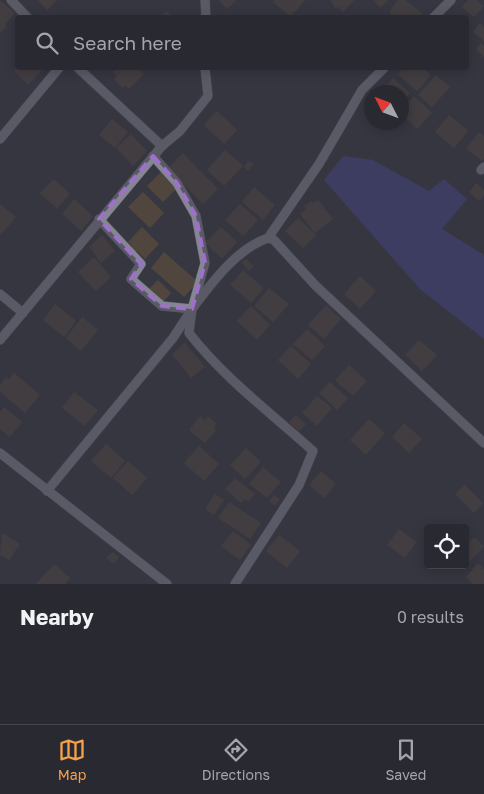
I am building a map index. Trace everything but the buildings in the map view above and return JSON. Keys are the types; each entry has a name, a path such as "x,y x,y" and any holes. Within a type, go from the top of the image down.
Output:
{"street":[{"path":"11,0 25,15"},
{"path":"205,0 206,15"},
{"path":"436,15 451,0"},
{"path":"0,139 57,70"},
{"path":"80,70 162,146"},
{"path":"0,340 99,219 113,206 162,146 180,132 208,96 205,70"},
{"path":"47,491 173,338 192,309 228,267 253,246 268,238 319,164 362,90 382,70"},
{"path":"153,156 177,183 196,216 205,263 192,309 190,334 237,386 313,452 299,485 235,584"},
{"path":"99,219 142,264 131,279 162,306 192,309"},
{"path":"268,238 274,240 315,285 484,443"},
{"path":"0,294 22,313"},
{"path":"0,452 47,491 168,584"}],"highlighted area":[{"path":"153,156 177,183 196,216 205,263 192,309 162,306 131,279 141,264 99,219"}],"shaded area":[{"path":"343,156 373,160 429,191 444,179 467,199 442,229 484,255 484,339 420,289 324,180"}]}
